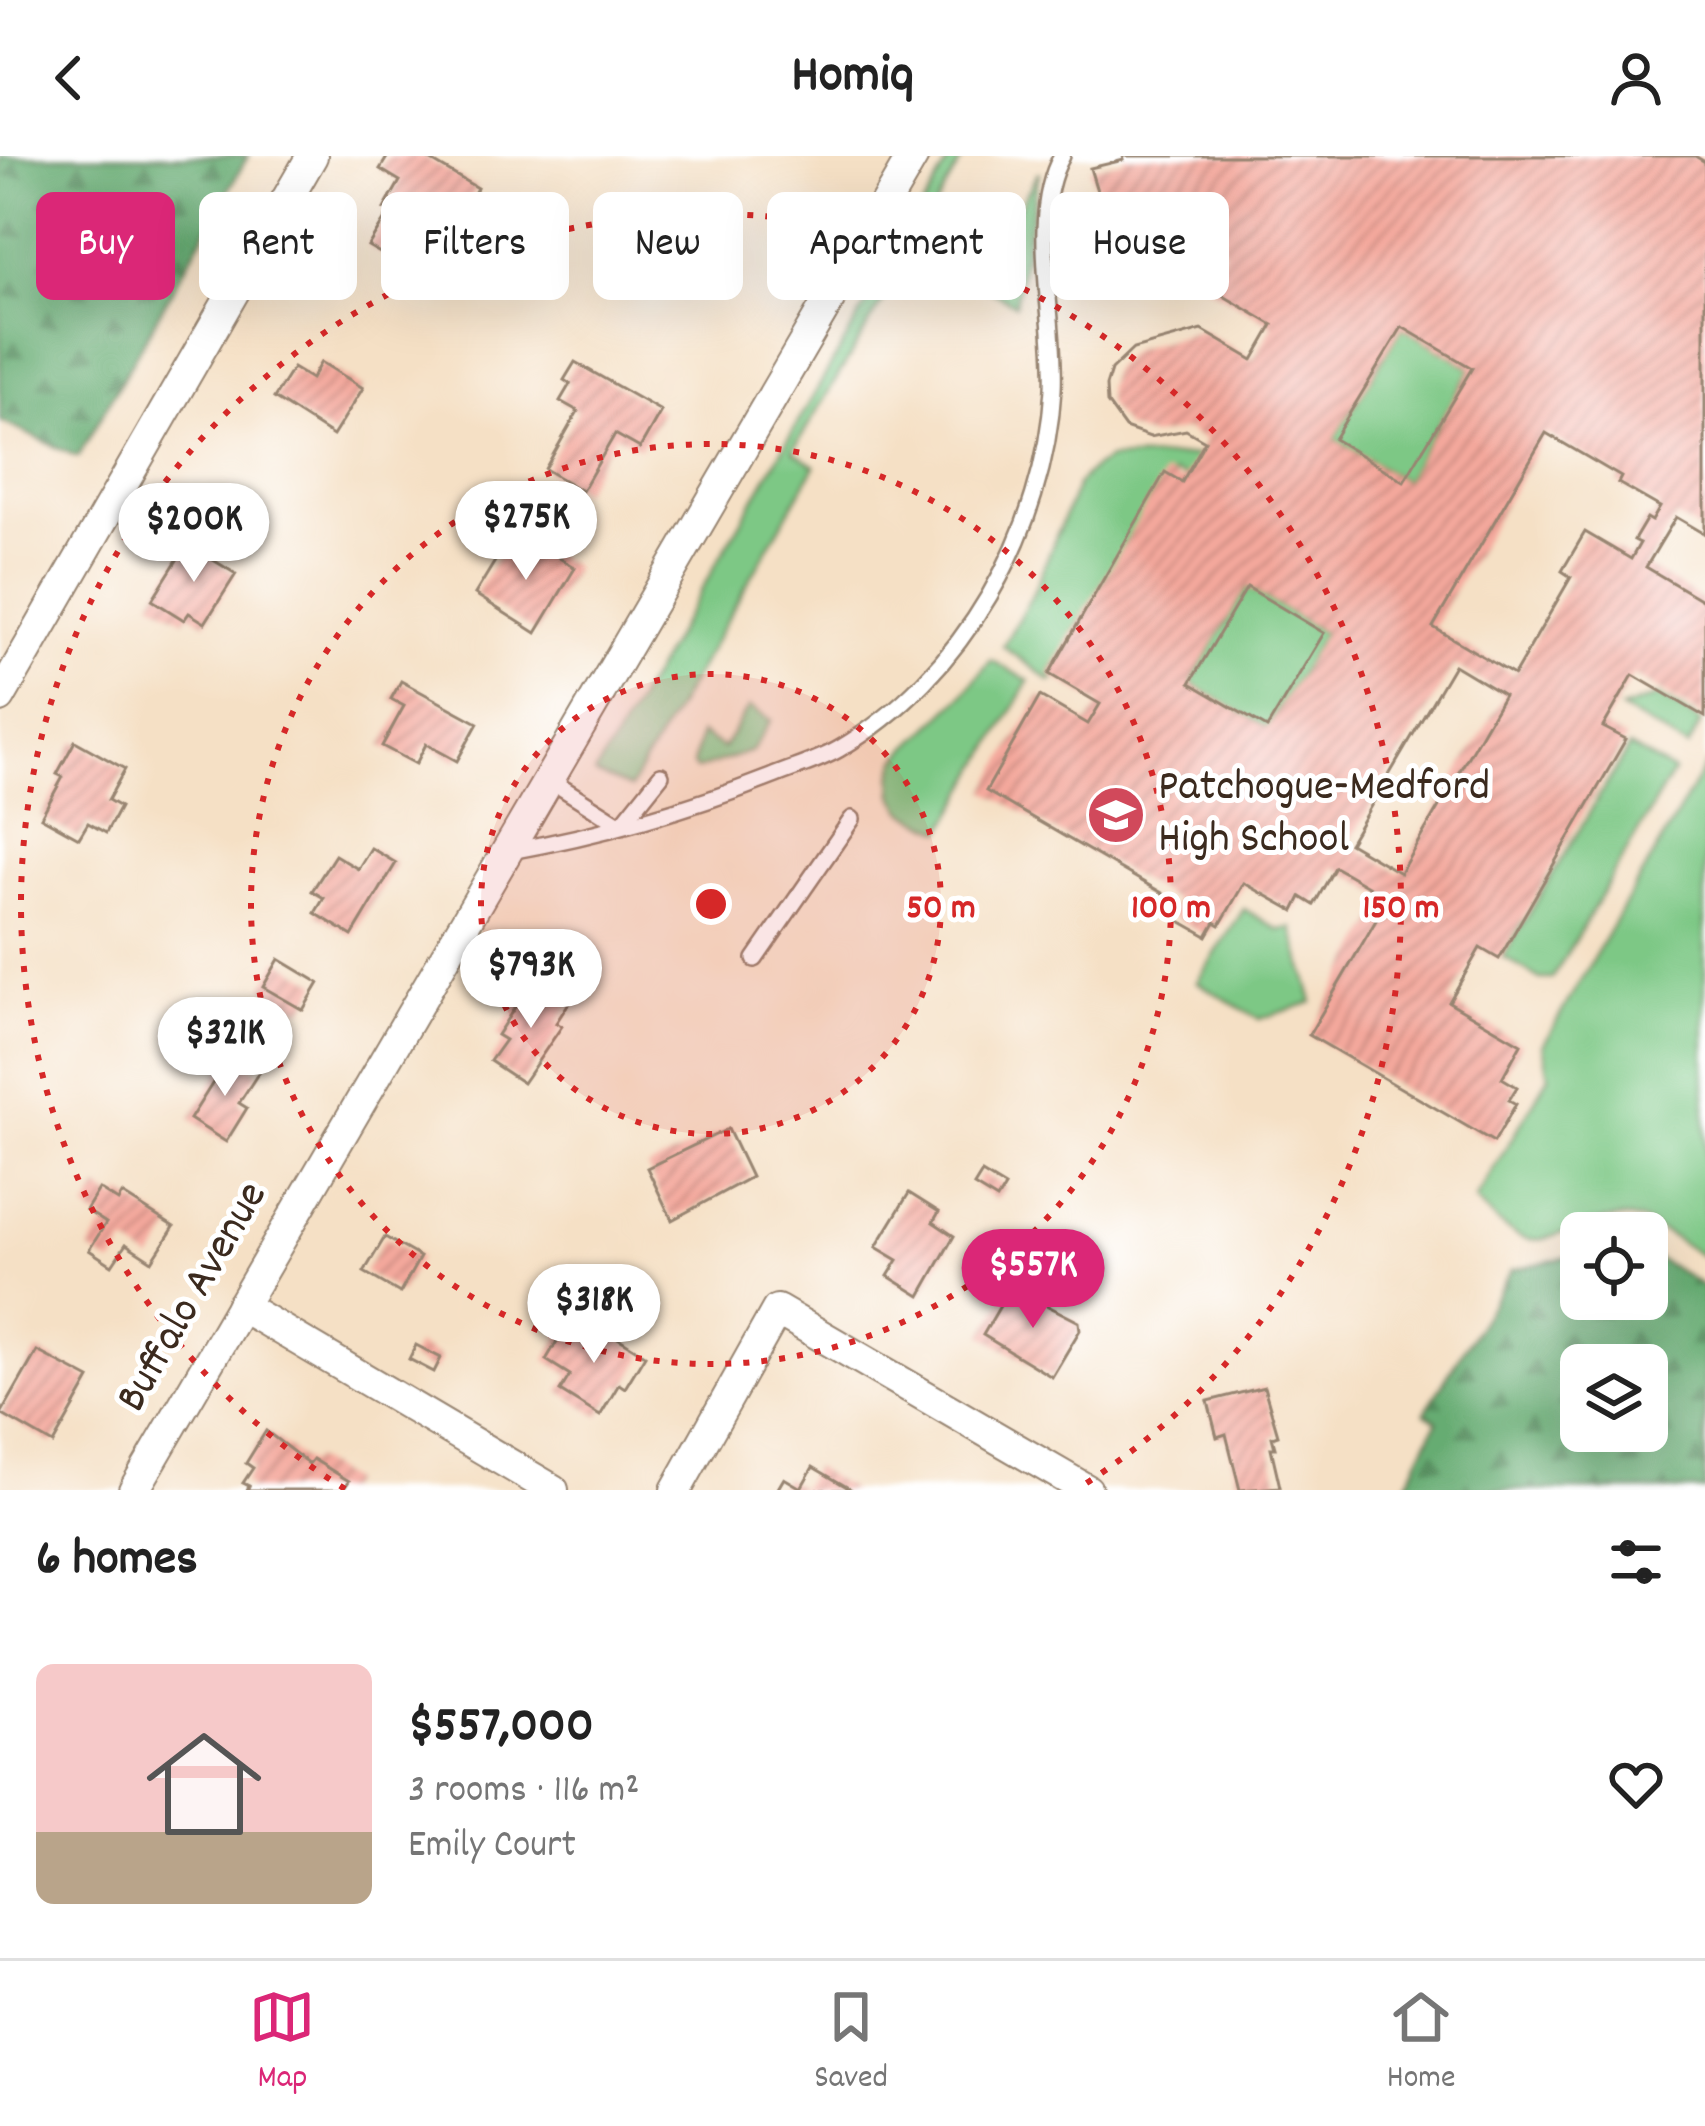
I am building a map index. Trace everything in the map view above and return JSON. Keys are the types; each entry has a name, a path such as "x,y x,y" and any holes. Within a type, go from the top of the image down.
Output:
{"street":[{"path":"0,697 312,156"},
{"name":"Buffalo Avenue","path":"134,1490 913,156"},
{"path":"241,1306 553,1490"},
{"path":"676,1490 777,1310 1087,1490"}],"lane":[{"path":"507,851 695,806 836,751 881,721 941,664 994,591 1024,521 1050,439 1054,364 1046,222 1062,156"},
{"path":"621,825 662,775"},
{"path":"548,779 621,825"},
{"path":"755,958 852,818"}],"green space":[{"path":"0,156 248,156 228,192 199,192 199,243 175,285 175,192 36,192 36,300 167,300 78,457 0,421"},
{"path":"952,156 964,156 943,192 931,192"},
{"path":"1039,172 1026,244 1026,194"},
{"path":"869,300 884,300 793,451 815,466 630,788 595,774"},
{"path":"1402,327 1472,368 1404,481 1334,439"},
{"path":"1208,455 1192,480 1174,473 1051,681 1003,646 1033,593 1077,485 1093,468 1109,459"},
{"path":"1247,587 1324,633 1267,728 1190,683"},
{"path":"991,660 1029,681 943,831 905,812 894,795 897,761"},
{"path":"1659,696 1701,722 1688,748 1621,709"},
{"path":"749,707 771,720 752,751 696,770 700,734 723,748"},
{"path":"1629,747 1673,772 1552,979 1540,979 1503,957"},
{"path":"1705,766 1705,1258 1668,1235 1668,1212 1560,1212 1560,1234 1531,1239 1497,1222 1475,1200 1549,1076 1543,1045"},
{"path":"1244,909 1279,930 1292,928 1313,1002 1259,1019 1197,982"},
{"path":"1560,1259 1560,1320 1668,1320 1668,1265 1705,1287 1705,1490 1403,1490 1437,1421 1425,1412 1512,1270"}],"building":[{"path":"388,156 423,156 477,188 475,192 394,192 400,181 380,169"},
{"path":"1123,156 1695,156 1705,162 1705,534 1676,517 1646,567 1705,602 1705,717 1633,675 1603,727 1626,739 1499,959 1480,948 1449,1002 1521,1044 1502,1078 1517,1087 1509,1100 1516,1104 1494,1142 1309,1035 1389,898 1335,867 1314,905 1301,897 1294,911 1244,883 1220,925 1215,922 1207,936 1168,914 1176,901 986,791 1040,696 1088,724 1100,704 1049,674 1165,472 1182,482 1205,441 1186,430 1150,437 1125,428 1107,403 1111,370 1133,349 1202,330 1253,360 1273,325 1229,299 1229,192 1097,192 1090,168 1124,160","holes":["1402,327 1472,368 1404,481 1334,439","1546,433 1621,477 1618,483 1660,507 1634,540 1640,543 1631,559 1585,532 1562,571 1571,577 1514,675 1433,627","1247,587 1324,633 1267,728 1190,683","1454,665 1504,695 1400,873 1349,843"]},
{"path":"381,225 381,254 368,246"},
{"path":"321,362 363,388 333,436 274,398 293,368 311,379"},
{"path":"575,362 661,411 640,448 615,434 582,491 545,469 578,411 560,401 570,384 564,380"},
{"path":"538,533 549,539 544,548 575,568 536,633 475,594 500,553 513,561 525,540 532,544"},
{"path":"187,544 236,574 205,623 189,613 184,620 152,600"},
{"path":"401,681 478,723 457,761 426,744 416,764 382,746 404,706 391,699"},
{"path":"75,741 125,769 108,800 120,807 106,833 88,823 79,838 41,817 63,777 57,774"},
{"path":"371,848 396,863 352,936 315,913 324,898 312,891 335,855 358,869"},
{"path":"279,959 319,983 303,1010 263,987"},
{"path":"544,979 572,998 556,1023 562,1026 523,1083 490,1061 505,1040 497,1035 519,1001 526,1006"},
{"path":"231,1054 259,1072 239,1103 247,1108 226,1142 190,1119"},
{"path":"728,1129 751,1177 672,1220 647,1168"},
{"path":"982,1173 1005,1187 997,1200 974,1186"},
{"path":"99,1189 118,1201 122,1194 174,1227 152,1261 126,1244 112,1265 89,1250 106,1223 86,1210"},
{"path":"909,1193 939,1212 933,1222 954,1236 920,1296 888,1276 898,1260 876,1247"},
{"path":"385,1237 420,1257 400,1293 364,1272"},
{"path":"1011,1287 1079,1322 1080,1330 1052,1377 983,1335"},
{"path":"567,1324 592,1339 600,1327 645,1355 625,1388 619,1384 600,1416 560,1391 570,1375 546,1360"},
{"path":"416,1345 441,1358 434,1372 409,1359"},
{"path":"37,1351 90,1379 53,1444 1,1414"},
{"path":"1264,1387 1278,1435 1272,1437 1275,1448 1271,1448 1280,1487 1240,1490 1226,1434 1217,1437 1208,1401"},
{"path":"266,1431 309,1464 313,1459 349,1481 343,1490 247,1490 249,1486 243,1483 253,1468 246,1463"},
{"path":"813,1467 852,1490 777,1490 784,1478 801,1488"}],"place":[{"name":"Patchogue-Medford High School","path":"1116,815"}]}
